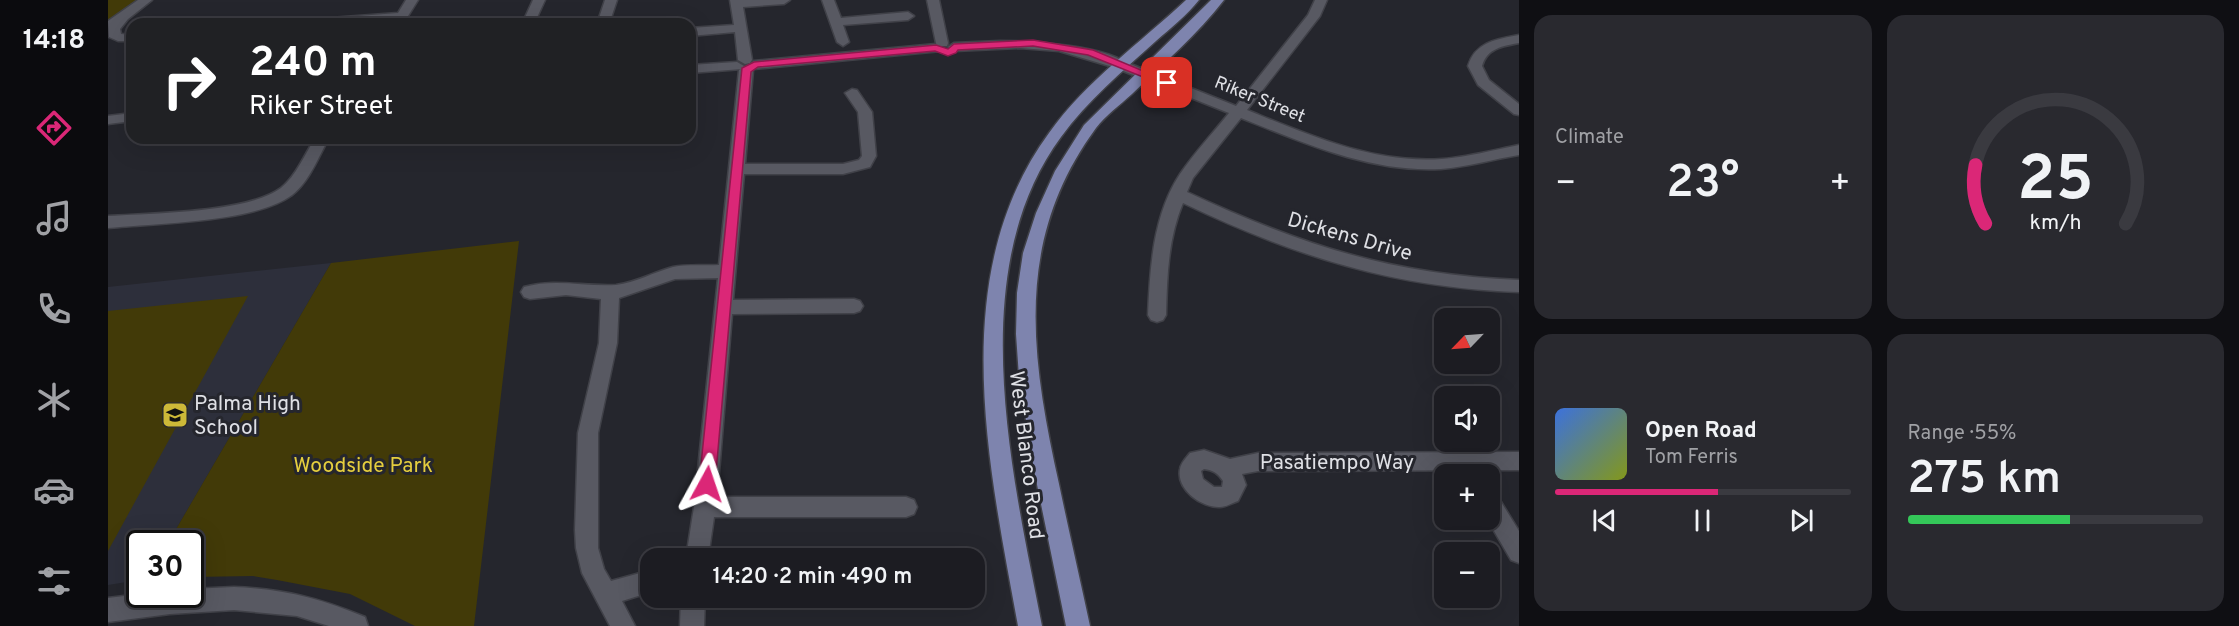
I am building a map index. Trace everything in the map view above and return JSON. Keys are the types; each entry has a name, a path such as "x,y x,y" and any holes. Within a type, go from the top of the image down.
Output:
{"main road":[{"name":"West Blanco Road","path":"1030,626 996,419 992,365 995,298 1011,219 1041,154 1072,113 1193,0"},
{"name":"West Blanco Road","path":"1078,626 1029,394 1025,345 1025,292 1030,257 1043,210 1053,186 1091,126 1218,0"}],"street":[{"path":"108,27 146,0"},
{"path":"400,18 412,0"},
{"path":"531,18 539,0"},
{"path":"605,18 611,0"},
{"path":"699,548 705,507 746,65 736,2 784,0"},
{"path":"828,0 843,42"},
{"path":"933,0 944,46"},
{"path":"1157,315 1158,271 1165,226 1178,194 1204,153 1241,112 1314,16 1321,0"},
{"path":"835,22 908,16"},
{"path":"122,19 114,29 114,34 126,37"},
{"path":"696,32 741,28"},
{"path":"108,40 126,38"},
{"path":"1519,39 1487,48 1479,56 1475,66 1487,86 1519,111"},
{"name":"Riker Street","path":"696,69 944,46 1033,43 1056,45 1090,52 1337,150 1379,160 1442,164 1519,150"},
{"path":"738,169 843,169 866,164 869,156 865,112 852,93"},
{"path":"108,120 126,118"},
{"path":"108,222 246,208 264,204 279,197 290,188 318,144"},
{"name":"Dickens Drive","path":"1178,194 1268,236 1347,262 1419,278 1454,283 1519,286"},
{"path":"530,292 566,288 610,292 630,289 675,273 727,271"},
{"path":"610,292 608,344 588,433 587,548 594,573 623,626"},
{"path":"723,306 854,306"},
{"name":"Pasatiempo Way","path":"1497,464 1519,461"},
{"name":"Pasatiempo Way","path":"1228,470 1243,464 1258,462 1434,467"},
{"path":"705,507 906,507"},
{"path":"1500,521 1519,552"},
{"path":"604,594 640,584"},
{"path":"108,610 201,599 236,598 314,609 356,626"},
{"path":"692,626 693,608"}],"shaded area":[{"name":"Palma High School","path":"331,263 176,530 126,530 126,582 108,585 108,287"}],"green space":[{"path":"108,0 146,0 108,27"},
{"name":"Woodside Park","path":"519,241 474,626 415,626 350,594 253,576 204,577 204,530 176,530 331,263"},
{"path":"248,296 108,551 108,311"}],"place":[{"name":"Palma High School","path":"175,415"}],"route":[{"path":"707,484 746,70 753,68 754,64 936,48 948,53 953,51 954,47 1033,43 1090,52 1167,83"}]}
